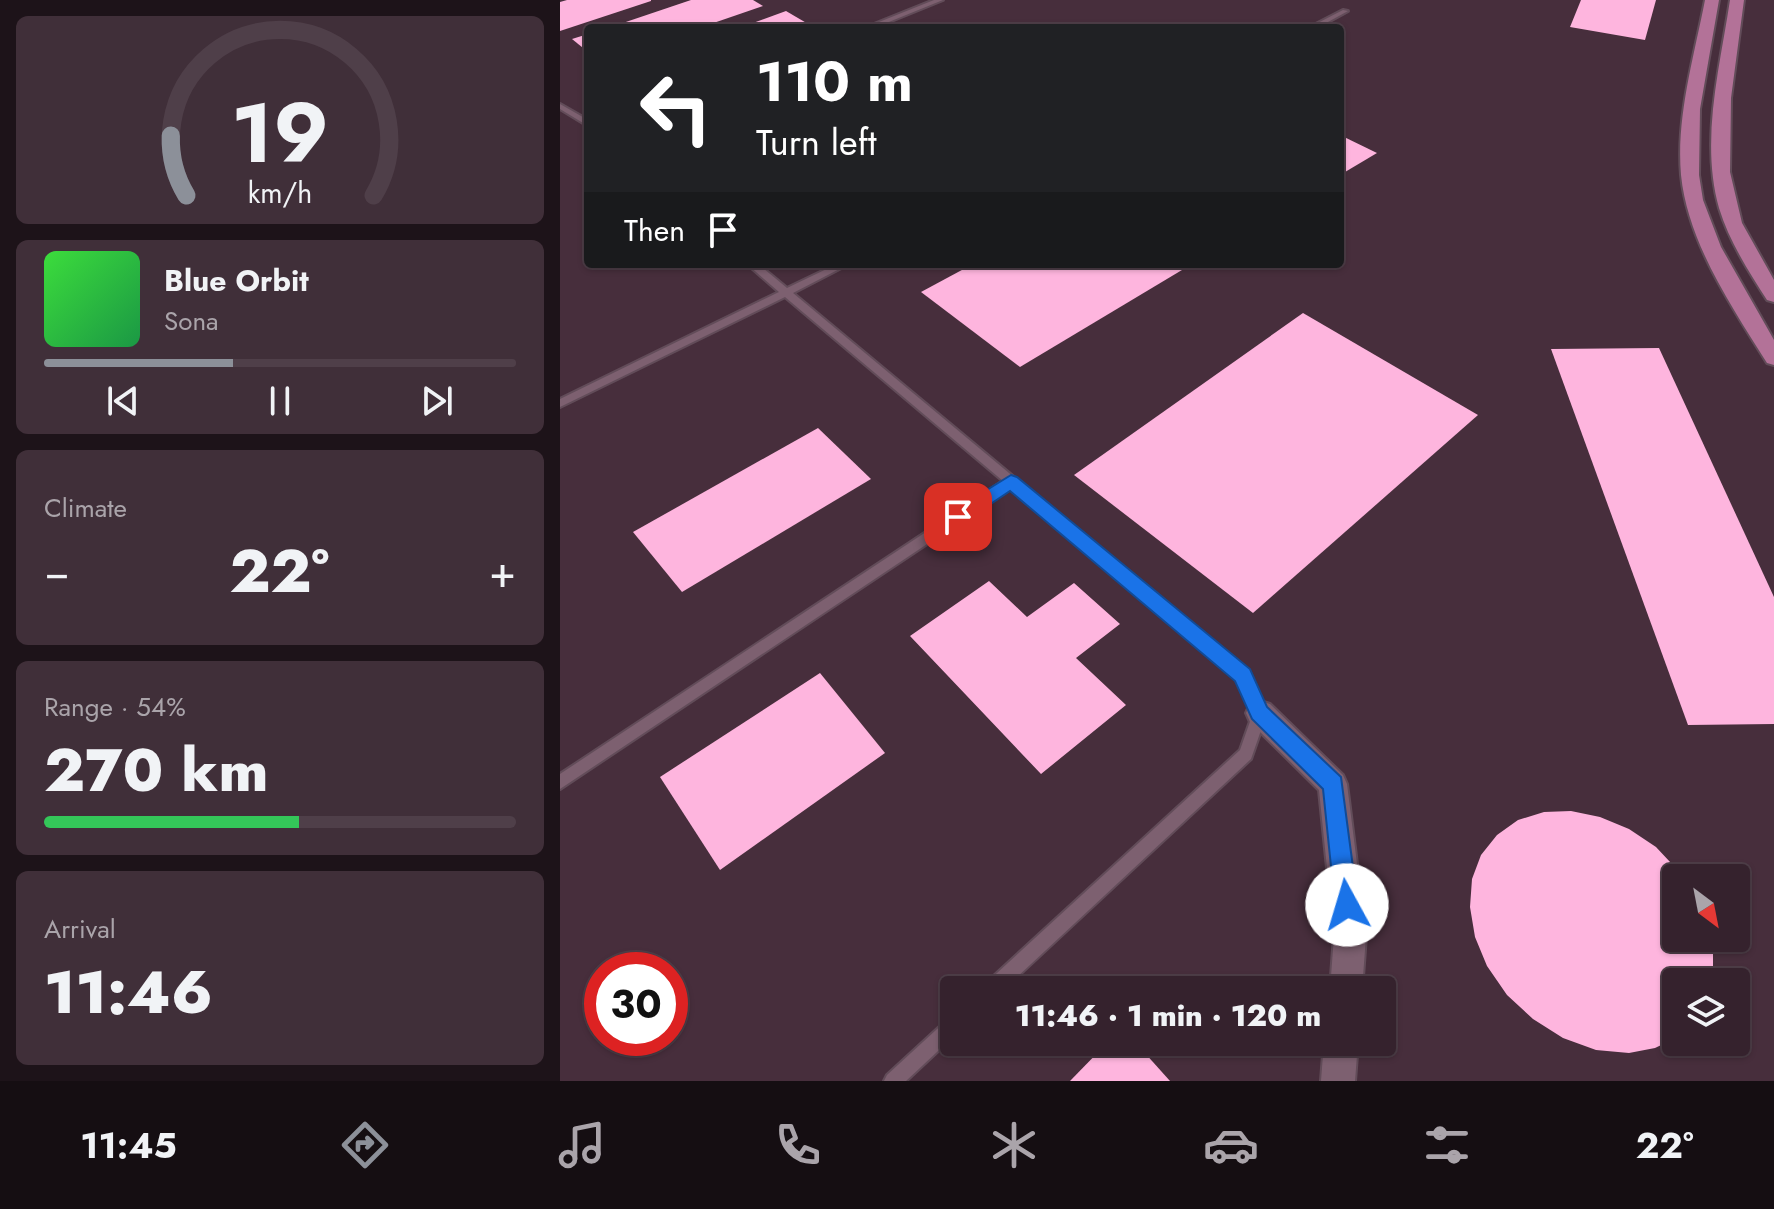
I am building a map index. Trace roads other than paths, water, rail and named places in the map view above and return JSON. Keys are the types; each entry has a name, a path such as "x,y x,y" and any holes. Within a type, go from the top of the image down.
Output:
{"main road":[{"path":"1712,0 1691,132 1690,175 1703,226 1774,358"},
{"path":"1737,0 1723,100 1722,180 1734,225 1774,296"}],"street":[{"path":"1260,713 1333,784 1350,936 1347,976"},
{"path":"1338,1081 1340,1056"}],"lane":[{"path":"878,24 940,0"},
{"path":"1320,24 1345,11"},
{"path":"560,106 584,121"},
{"path":"757,268 1243,676 1260,713 1246,754 1006,976"},
{"path":"560,403 836,268"},
{"path":"560,782 1011,482"},
{"path":"893,1081 940,1038"}]}
